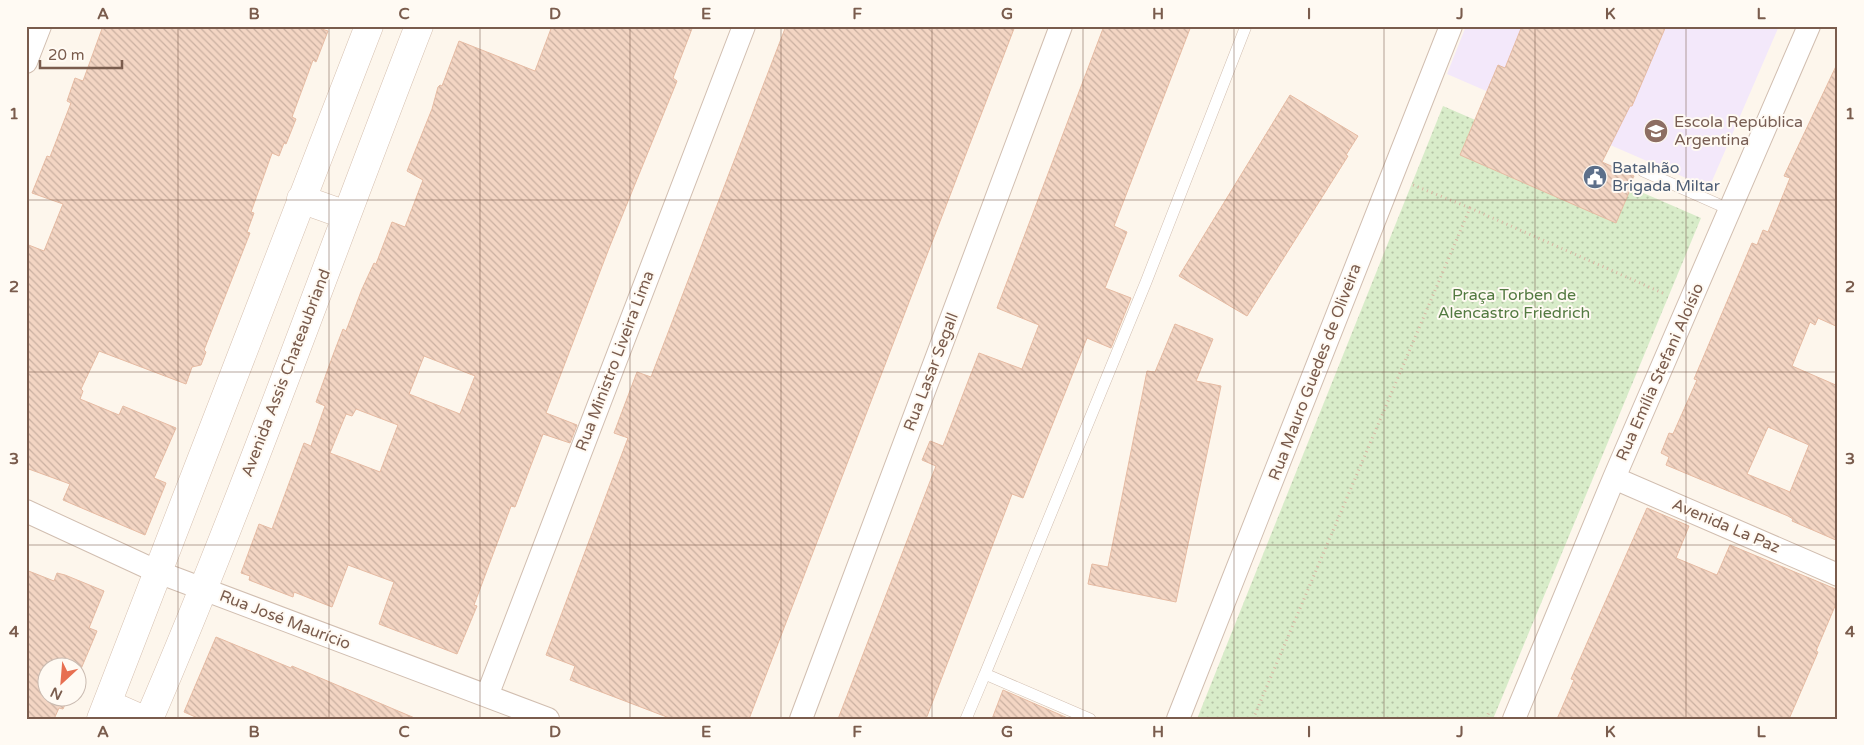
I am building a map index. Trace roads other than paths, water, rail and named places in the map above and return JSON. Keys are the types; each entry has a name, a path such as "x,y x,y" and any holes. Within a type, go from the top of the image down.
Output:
{"street":[{"path":"26,62 40,26"},
{"path":"142,719 105,711 369,26"},
{"name":"Avenida Assis Chateaubriand","path":"149,719 204,590 419,26"},
{"name":"Rua Ministro Liveira Lima","path":"487,696 744,26"},
{"name":"Rua Lasar Segall","path":"801,719 1061,26"},
{"name":"Rua Mauro Guedes de Oliveira","path":"1178,719 1451,26"},
{"name":"Rua Emília Stefani Aloísio","path":"1514,719 1614,478 1810,26"},
{"path":"301,199 346,215"},
{"name":"Avenida La Paz","path":"1614,478 1838,575"},
{"name":"Rua José Maurício","path":"26,511 158,572 548,719"}],"lane":[{"path":"966,719 1146,282 1246,26"},
{"path":"1643,171 1731,210"},
{"path":"985,674 1090,719"}],"place":[{"name":"Escola República Argentina","path":"1656,131"},
{"name":"Batalhão Brigada Miltar","path":"1595,177"}],"park label":[{"name":"Praça Torben de Alencastro Friedrich","path":"1514,304"}]}
